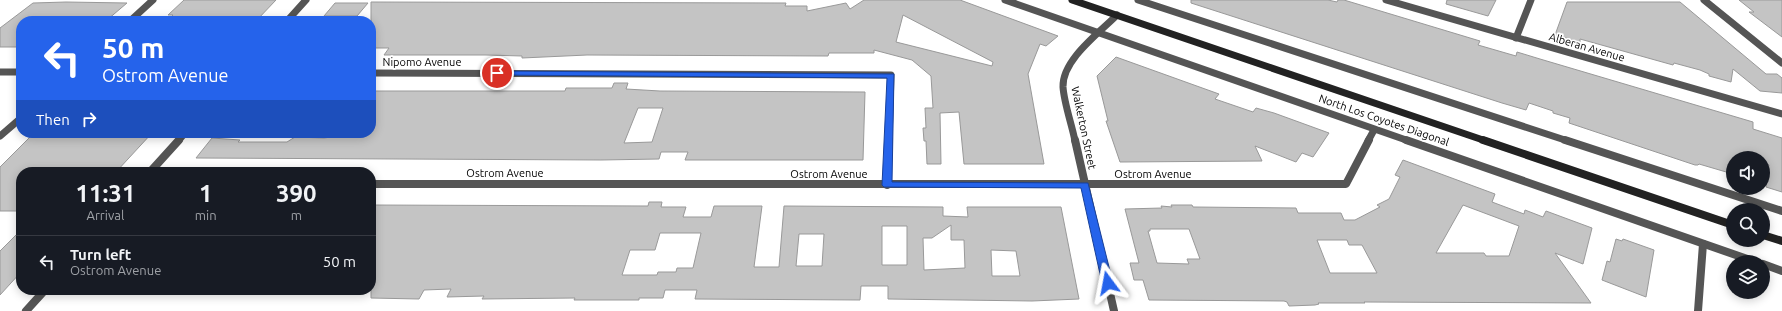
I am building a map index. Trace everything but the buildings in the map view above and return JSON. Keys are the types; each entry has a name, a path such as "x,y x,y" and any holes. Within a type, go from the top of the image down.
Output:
{"main road":[{"name":"North Los Coyotes Diagonal","path":"1072,0 1726,223"},
{"path":"1770,237 1782,241"}],"street":[{"path":"135,16 153,0"},
{"path":"292,16 306,0"},
{"name":"North Los Coyotes Diagonal","path":"1005,0 1735,255"},
{"path":"1138,0 1782,211"},
{"name":"Alberan Avenue","path":"1386,0 1782,114"},
{"path":"1516,38 1531,0"},
{"path":"1704,0 1782,63"},
{"name":"Walkerton Street","path":"1114,311 1063,87 1065,72 1074,58 1117,15"},
{"path":"0,72 16,72"},
{"name":"Nipomo Avenue","path":"376,73 891,76 887,185"},
{"path":"0,136 16,122"},
{"name":"Ostrom Avenue","path":"376,184 1346,184 1374,130"},
{"path":"154,167 181,138"},
{"path":"1698,311 1702,244"},
{"path":"1770,267 1782,271"},
{"path":"26,311 40,295"}],"route":[{"path":"497,73 891,76 887,185 1085,185 1108,283"}]}
